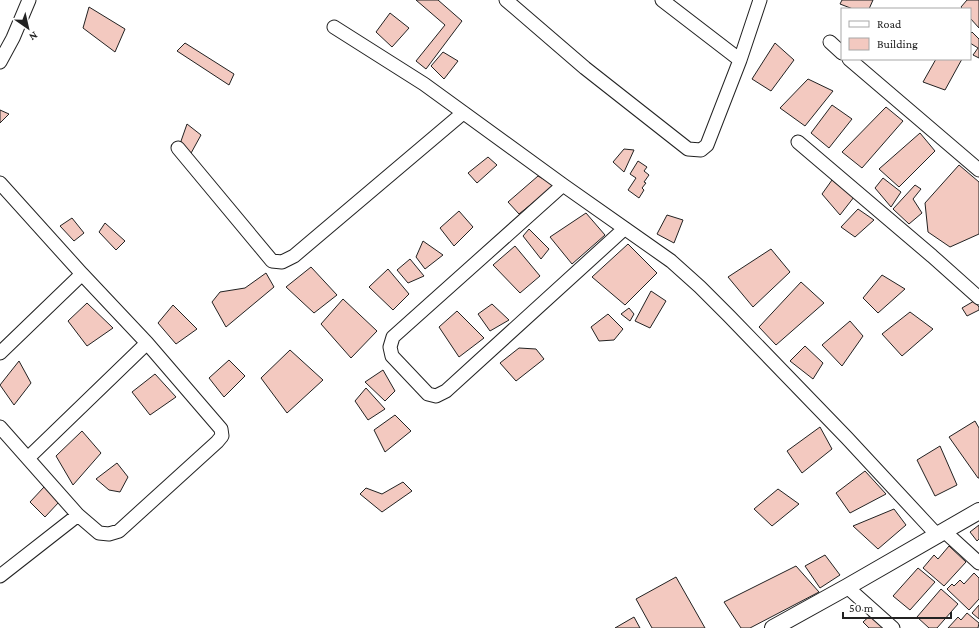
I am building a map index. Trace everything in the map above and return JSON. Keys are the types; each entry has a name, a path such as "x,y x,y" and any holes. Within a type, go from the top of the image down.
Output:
{"street":[{"path":"0,62 13,38 29,0"},
{"path":"506,0 585,68 688,149 700,150 707,145 740,60 760,0"},
{"path":"662,0 740,60"},
{"path":"334,27 424,84 624,229 671,261 700,287 941,534 979,563"},
{"path":"830,42 841,52"},
{"path":"850,60 979,170"},
{"path":"178,148 272,261 282,262 294,256 463,113"},
{"path":"798,142 979,298"},
{"path":"0,183 147,343 221,429 222,436 119,531 109,534 99,533 78,515 0,427"},
{"path":"563,185 393,337 390,347 392,356 428,394 436,396 446,391 624,229"},
{"path":"0,353 82,274"},
{"path":"28,458 147,343"},
{"path":"773,628 848,588 979,511"},
{"path":"0,576 78,515"},
{"path":"848,588 893,628"}],"building":[{"path":"416,0 438,0 462,21 426,69 416,61 445,25"},
{"path":"842,0 873,0 869,8 850,8 840,4"},
{"path":"967,0 979,0 979,28 971,19 971,8 961,7"},
{"path":"89,7 125,29 115,52 83,28"},
{"path":"390,13 409,28 392,47 376,32"},
{"path":"972,32 979,39 979,58 973,55 978,48 971,44"},
{"path":"185,43 234,74 229,85 177,51"},
{"path":"775,43 794,60 771,91 752,79"},
{"path":"443,52 458,61 444,79 431,66"},
{"path":"935,60 961,60 945,90 923,82"},
{"path":"808,79 833,91 805,126 780,108"},
{"path":"832,105 852,119 829,148 811,133"},
{"path":"886,107 903,121 862,168 842,152"},
{"path":"0,110 9,114 0,123"},
{"path":"187,124 201,135 190,155 180,144"},
{"path":"920,133 935,151 899,187 879,169"},
{"path":"624,149 634,150 624,172 613,162"},
{"path":"488,157 497,165 477,183 468,173"},
{"path":"638,161 647,167 644,171 649,175 644,182 646,183 642,188 644,190 639,198 628,190 636,178 630,174"},
{"path":"959,165 979,182 979,234 950,247 928,232 925,203"},
{"path":"538,176 555,185 519,214 508,202"},
{"path":"883,178 901,192 891,207 875,188"},
{"path":"832,180 854,197 840,215 822,194"},
{"path":"915,185 921,189 913,199 922,213 909,224 893,209"},
{"path":"858,209 874,220 855,237 841,227"},
{"path":"459,211 473,227 454,246 440,228"},
{"path":"586,213 605,235 572,264 550,237"},
{"path":"667,215 683,220 674,243 657,234"},
{"path":"72,218 84,233 74,241 60,226"},
{"path":"105,223 125,241 116,250 99,232"},
{"path":"529,229 549,249 541,259 523,236"},
{"path":"423,241 443,255 425,269 416,257"},
{"path":"628,244 657,273 625,305 592,277"},
{"path":"515,246 540,276 520,293 493,265"},
{"path":"771,249 790,272 753,307 728,277"},
{"path":"410,259 424,276 408,283 397,270"},
{"path":"311,267 337,295 314,313 286,287"},
{"path":"388,269 409,294 393,310 369,287"},
{"path":"266,273 274,287 226,327 212,302 220,292 245,288"},
{"path":"882,275 905,289 878,313 863,298"},
{"path":"801,282 824,303 776,345 759,327"},
{"path":"651,291 666,301 650,328 635,321"},
{"path":"343,299 377,331 351,358 321,324"},
{"path":"974,301 979,307 979,310 967,316 962,308"},
{"path":"87,303 113,328 87,346 68,321"},
{"path":"492,304 509,320 490,331 478,314"},
{"path":"173,305 197,329 176,344 158,323"},
{"path":"629,308 634,314 630,321 621,314"},
{"path":"457,311 484,338 459,357 439,327"},
{"path":"910,312 933,329 902,356 882,334"},
{"path":"608,314 623,329 614,340 599,341 591,327"},
{"path":"850,321 863,336 842,366 822,345"},
{"path":"805,346 823,363 813,379 790,361"},
{"path":"519,348 536,349 544,359 516,381 500,363"},
{"path":"290,350 323,380 287,413 261,378"},
{"path":"229,360 245,376 224,397 209,378"},
{"path":"19,361 31,383 14,405 0,385"},
{"path":"383,370 395,391 385,401 365,382"},
{"path":"155,374 176,397 150,415 132,392"},
{"path":"366,388 385,409 368,420 355,401"},
{"path":"395,415 411,431 385,452 374,430"},
{"path":"975,421 979,428 979,478 949,437"},
{"path":"820,427 832,449 802,473 787,451"},
{"path":"82,431 101,453 73,485 56,456"},
{"path":"940,446 957,485 935,496 917,460"},
{"path":"117,463 128,477 120,492 109,490 96,479"},
{"path":"865,471 886,494 850,513 836,493"},
{"path":"403,482 412,491 382,512 360,494 366,488 382,494"},
{"path":"44,487 59,502 45,517 30,502"},
{"path":"778,489 799,504 772,526 754,509"},
{"path":"894,509 906,525 878,549 853,526"},
{"path":"979,525 979,539 977,541 970,532"},
{"path":"949,546 966,562 944,586 923,568 934,555 938,559"},
{"path":"825,555 840,575 820,588 805,566"},
{"path":"796,566 819,592 750,628 741,628 724,602"},
{"path":"918,568 935,582 910,610 893,596"},
{"path":"974,573 979,578 979,599 969,610 947,589 952,584 954,586 960,580 964,584"},
{"path":"676,577 705,628 652,628 636,599"},
{"path":"941,589 958,604 937,628 929,628 917,617"},
{"path":"979,605 979,619 972,613"},
{"path":"967,613 979,623 978,628 948,628 958,617 961,620"},
{"path":"872,614 884,626 882,628 869,628 863,622"},
{"path":"634,617 640,628 615,628"}]}
